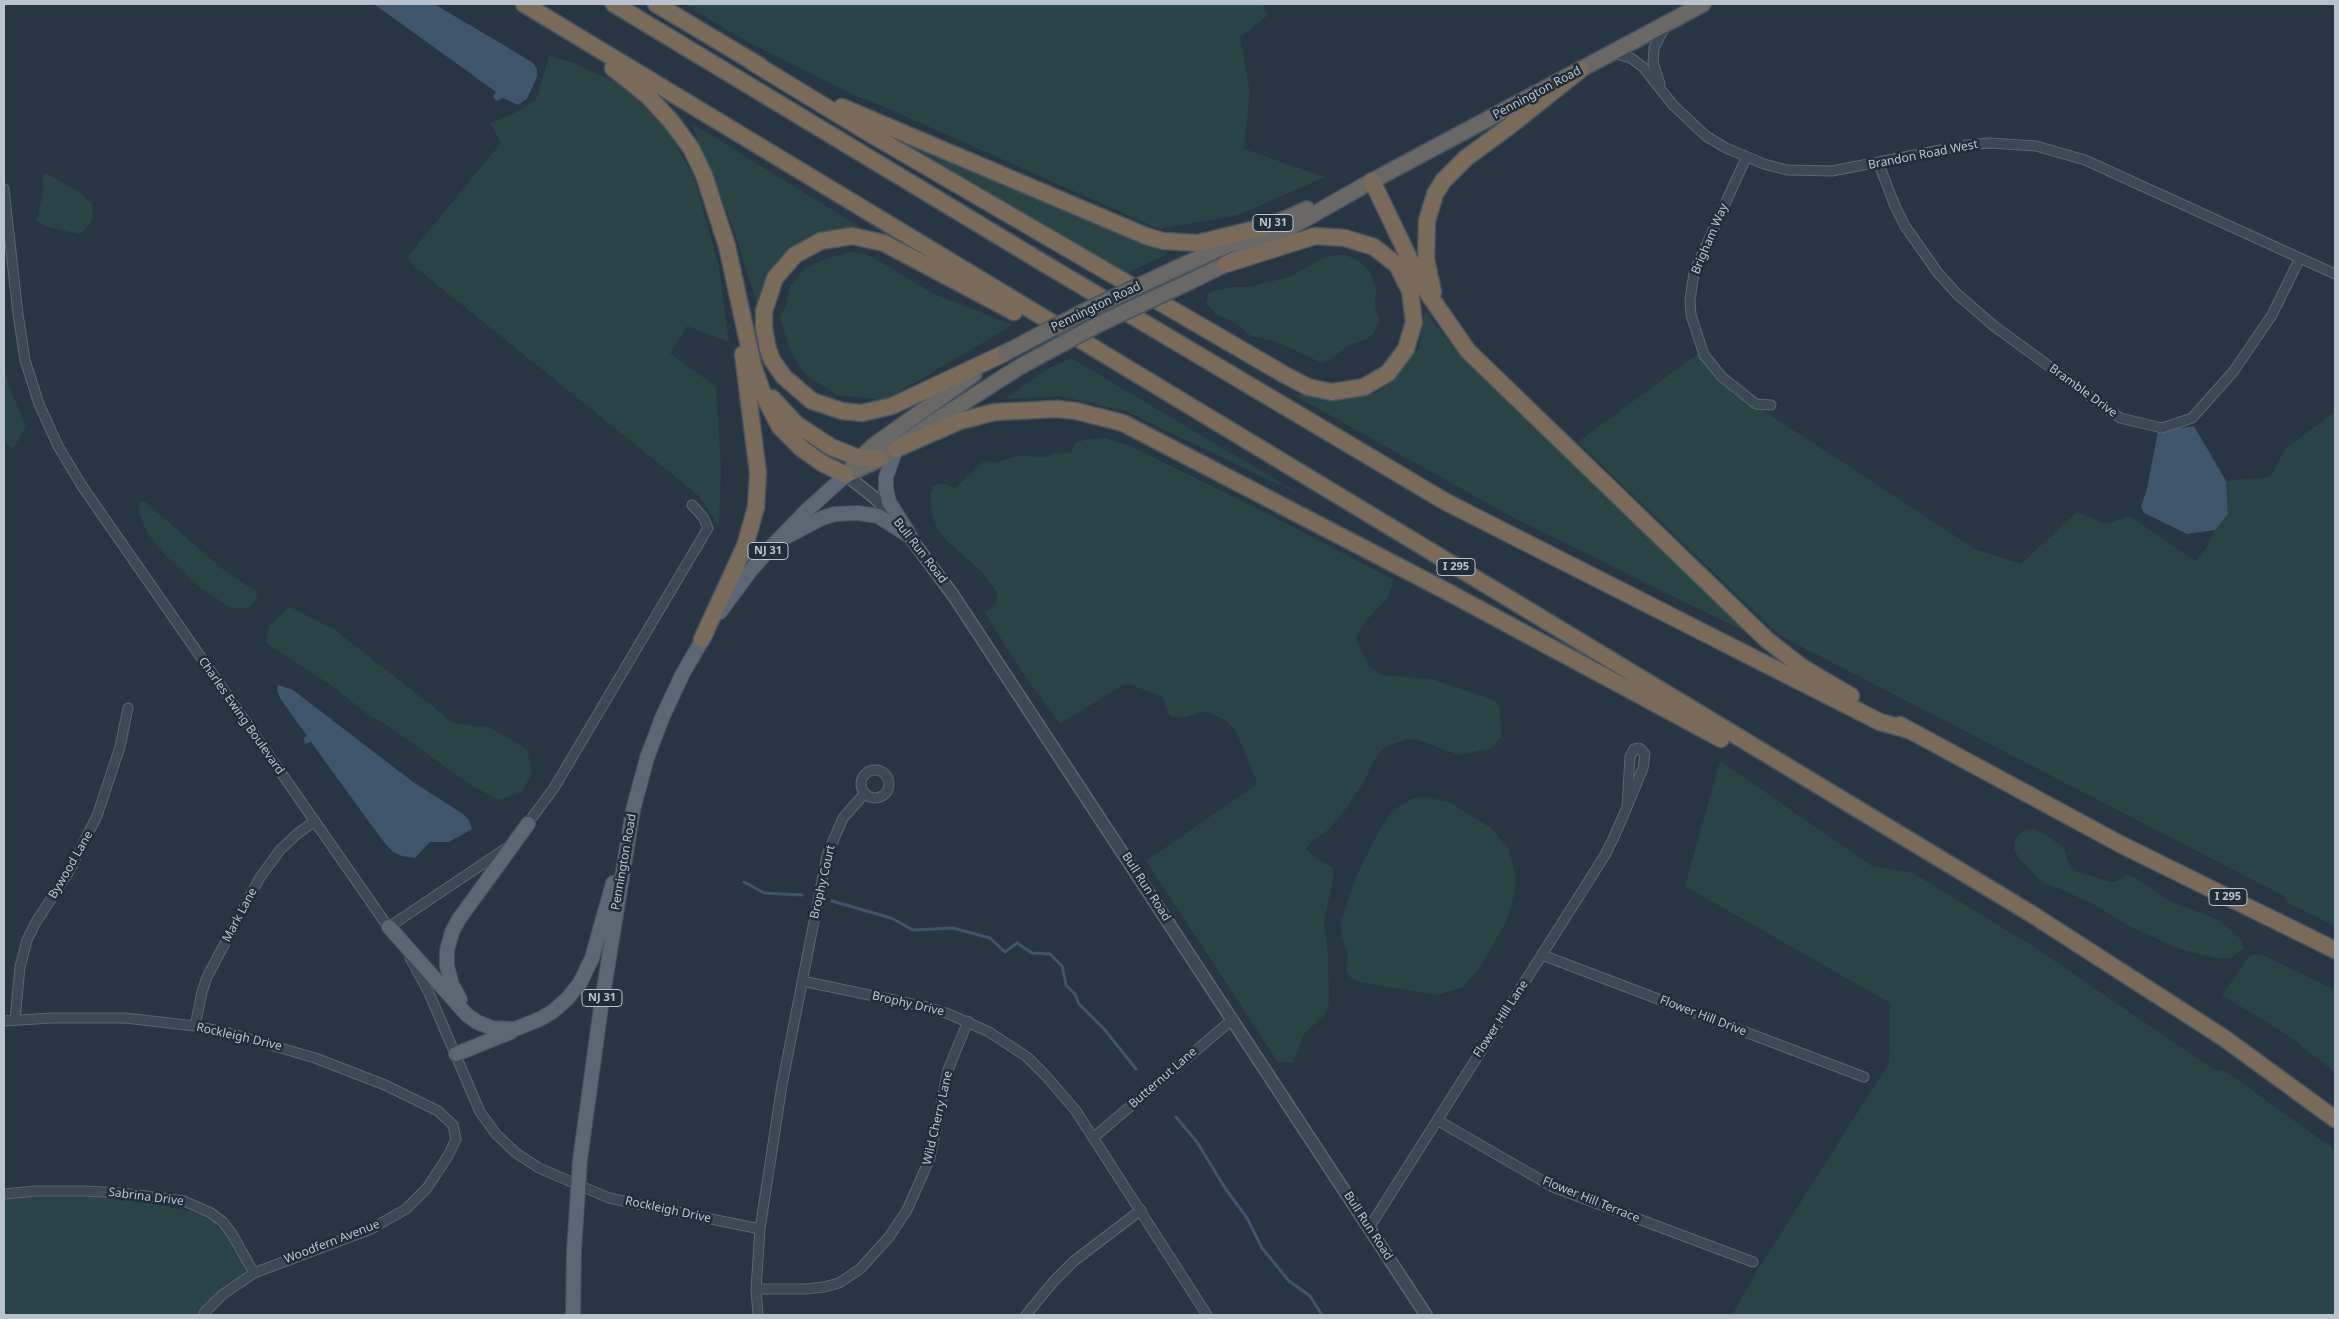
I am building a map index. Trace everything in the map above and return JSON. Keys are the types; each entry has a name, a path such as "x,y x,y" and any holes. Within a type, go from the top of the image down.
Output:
{"highway":[{"name":"I 295","path":"524,4 1960,871 2202,1022 2335,1119"},
{"name":"I 295","path":"614,4 1045,264 1446,502 1880,722 1909,730 2120,844 2335,950"},
{"path":"656,4 884,142 1308,387 1332,392 1364,387 1388,373 1406,349 1414,322 1410,291 1396,266 1374,247 1345,238 1315,236 1226,264"},
{"name":"Pennington Road","path":"846,475 880,459 1020,366 1099,324 1226,264 1372,181 1703,4"},
{"path":"567,30 648,96 680,133 698,162 711,193 757,375 767,404 786,434 818,461 846,475"},
{"path":"752,62 876,122 1146,236 1163,241 1198,243 1264,227"},
{"path":"1456,336 1435,297 1426,259 1427,221 1435,194 1443,182 1460,164 1580,70"},
{"path":"1372,181 1422,285 1468,351 1766,639 1803,668 1909,730"},
{"name":"Pennington Road","path":"846,475 859,458 910,418 1005,353 1175,268 1264,227 1372,181"},
{"path":"1005,353 892,406 862,412 842,411 812,401 784,377 772,360 768,349 764,329 764,311 775,278 795,255 829,238 845,236 864,237 902,252 1180,399"},
{"path":"702,639 745,546 754,521 758,496 758,472 732,270"},
{"path":"757,375 777,405 796,424 832,447 859,458 880,459"},
{"path":"896,448 960,421 995,412 1057,409 1076,411 1122,424 1205,465 1678,715 1960,871"}],"main road":[{"path":"896,448 888,470 886,489 889,502 911,537"},
{"name":"Pennington Road","path":"573,1315 578,1186 601,1007 633,810 648,758 662,718 683,673 702,639 746,577 774,544 805,512 846,475"},
{"path":"774,544 822,518 847,513 866,513 878,516 911,537"},
{"path":"456,1054 546,1016 563,1004 576,989 587,971 633,810"},
{"path":"508,1030 484,1022 462,1002 450,980 447,951 452,932 459,918 528,824"},
{"path":"389,927 467,1016 484,1026 508,1030 523,1027"}],"street":[{"name":"Brandon Road West","path":"1662,89 1653,63 1654,48 1666,23"},
{"name":"Brandon Road West","path":"1611,53 1631,58 1644,67 1684,116 1700,131 1746,158 1786,170 1809,172 1839,170 1966,145 2013,143 2055,150 2094,164 2335,274"},
{"name":"Brigham Way","path":"1746,158 1694,272 1690,300 1691,315 1704,355 1722,377 1756,404 1771,405"},
{"name":"Bramble Drive","path":"1878,162 1905,226 1932,265 1957,294 1994,326 2120,418 2162,428 2192,418 2234,372 2272,315 2300,258"},
{"name":"Charles Ewing Boulevard","path":"4,189 24,352 39,404 58,446 82,486 389,927 421,976 476,1104 496,1134 509,1148 531,1164 578,1186"},
{"name":"Bull Run Road","path":"846,475 875,498 911,537 953,595 1426,1315"},
{"path":"389,927 496,856 528,824 554,788 708,528 703,517 692,505"},
{"name":"Bywood Lane","path":"15,1020 20,967 27,940 36,922 68,873 98,816 120,748 128,708"},
{"name":"Flower Hill Lane","path":"1369,1228 1605,854 1627,807 1645,763 1644,752 1639,748 1634,749 1630,757 1627,807"},
{"name":"Brophy Court","path":"802,981 827,855 844,818 865,793"},
{"name":"Mark Lane","path":"195,1026 207,977 258,879 280,850 297,834 315,822"},
{"name":"Flower Hill Drive","path":"1542,955 1864,1077"},
{"path":"758,1315 756,1289 760,1229 782,1085 802,981"},
{"name":"Brophy Drive","path":"802,981 927,1007 968,1021 1008,1044 1046,1076 1076,1111 1207,1315"},
{"name":"Rockleigh Drive","path":"4,1021 97,1017 160,1022 195,1026 280,1046 384,1085 438,1112 450,1121 455,1129"},
{"name":"Butternut Lane","path":"1093,1138 1233,1019"},
{"name":"Wild Cherry Lane","path":"756,1289 806,1289 834,1285 850,1278 889,1237 908,1210 930,1158 948,1070 968,1021"},
{"name":"Flower Hill Terrace","path":"1437,1120 1549,1185 1753,1262"},
{"name":"Woodfern Avenue","path":"204,1313 222,1294 254,1273 371,1229 406,1209 427,1188 441,1169 454,1144 455,1129"},
{"name":"Rockleigh Drive","path":"578,1186 609,1198 760,1229"},
{"name":"Sabrina Drive","path":"4,1194 35,1191 85,1191 122,1193 184,1201 198,1206 222,1222 232,1234 254,1273"},
{"path":"1026,1315 1054,1281 1074,1261 1141,1210"}],"green space":[{"path":"684,4 1263,4 1267,16 1240,37 1250,91 1244,149 1325,177 1238,215 1159,229 880,105 858,97 746,41"},
{"path":"549,56 574,63 621,85 664,125 694,177 719,267 729,342 687,326 670,353 716,387 721,467 719,527 699,496 414,266 408,256 501,143 490,123 507,117 536,100"},
{"path":"691,123 860,227 814,236 781,255 757,305 734,230"},
{"path":"887,135 1169,253 1127,273"},
{"path":"46,173 79,192 92,204 93,217 86,229 79,234 45,226 37,221 43,192 42,176"},
{"path":"850,252 864,254 876,259 932,293 1013,325 885,400 837,395 809,377 798,365 788,345 780,317 786,306 791,285 804,269 823,260"},
{"path":"1335,255 1346,255 1359,261 1369,270 1376,288 1375,306 1379,320 1374,333 1367,339 1349,345 1330,360 1322,363 1275,341 1251,336 1235,323 1216,314 1206,303 1209,292 1234,287 1249,287 1290,277 1321,259"},
{"path":"1425,311 1465,361 1752,635 1514,518 1292,394 1317,397 1377,393 1419,349"},
{"path":"1700,352 1729,388 1975,549 2021,564 2077,512 2106,524 2130,516 2195,561 2207,547 2215,530 2228,514 2226,481 2270,477 2286,448 2335,412 2335,926 2286,902 2286,897 1779,635 1578,442"},
{"path":"1071,358 1305,497 1127,412 1061,396 1005,399 1047,369"},
{"path":"4,366 9,387 26,427 12,450 4,439"},
{"path":"1105,438 1132,447 1266,513 1394,580 1388,597 1364,623 1356,638 1369,667 1382,675 1431,679 1495,701 1499,708 1502,736 1492,748 1459,755 1418,740 1409,739 1387,746 1372,763 1364,782 1345,810 1329,829 1310,843 1306,849 1317,859 1332,867 1334,875 1324,922 1328,953 1329,1000 1328,1008 1323,1016 1304,1034 1293,1063 1278,1062 1146,861 1256,785 1256,779 1235,729 1225,720 1207,711 1182,718 1171,716 1167,711 1163,697 1129,684 1121,686 1060,724 1023,673 985,613 995,604 998,598 997,592 981,571 946,540 937,529 931,509 930,495 933,486 945,484 955,488 984,461 994,463 1018,456 1046,457 1055,452 1062,454 1072,452 1074,444 1084,440"},
{"path":"144,501 226,572 257,592 256,599 249,607 238,609 230,607 202,589 166,556 147,533 138,509 140,502"},
{"path":"290,607 335,630 455,724 489,727 527,749 532,773 521,793 498,800 468,783 381,721 371,717 331,685 266,643 269,626"},
{"path":"1720,761 1872,866 1913,873 2034,947 2216,1071 2224,1070 2335,1150 2335,1315 1732,1315 1759,1268 1889,1063 1890,1003 1685,886"},
{"path":"1424,797 1449,802 1491,828 1509,849 1516,879 1513,899 1506,922 1478,970 1463,987 1437,995 1358,982 1351,978 1346,971 1348,955 1342,937 1341,921 1356,877 1379,831 1398,807 1412,799"},
{"path":"2034,829 2064,848 2069,865 2077,872 2111,882 2115,882 2127,875 2136,878 2171,902 2219,920 2241,939 2243,949 2231,958 2221,959 2179,949 2131,927 2097,906 2061,889 2043,883 2019,858 2014,849 2014,840 2024,830"},
{"path":"2261,954 2335,990 2335,1072 2286,1034 2222,995 2250,955"},
{"path":"83,1188 216,1217 249,1267 200,1315 4,1315 4,1197"}],"water":[{"path":"374,4 434,4 533,63 537,69 537,77 527,99 518,105 503,98 496,101 493,96 496,92"},
{"path":"2194,426 2226,481 2228,514 2215,530 2187,534 2144,513 2141,507 2147,489 2158,431"},
{"path":"278,685 293,690 413,782 463,814 469,820 472,829 449,842 430,842 415,858 393,852 311,742 305,744 304,738 307,736 280,698 277,690"}],"waterway":[{"path":"744,882 764,893 802,895"},
{"path":"832,901 891,918 913,930 953,928 990,938 1005,952 1017,943 1032,953 1050,954 1062,966 1066,985 1075,994 1079,1004 1105,1030 1136,1069"},
{"path":"1176,1117 1197,1142 1225,1188 1247,1218 1262,1248 1289,1281 1310,1296 1322,1315"}]}
